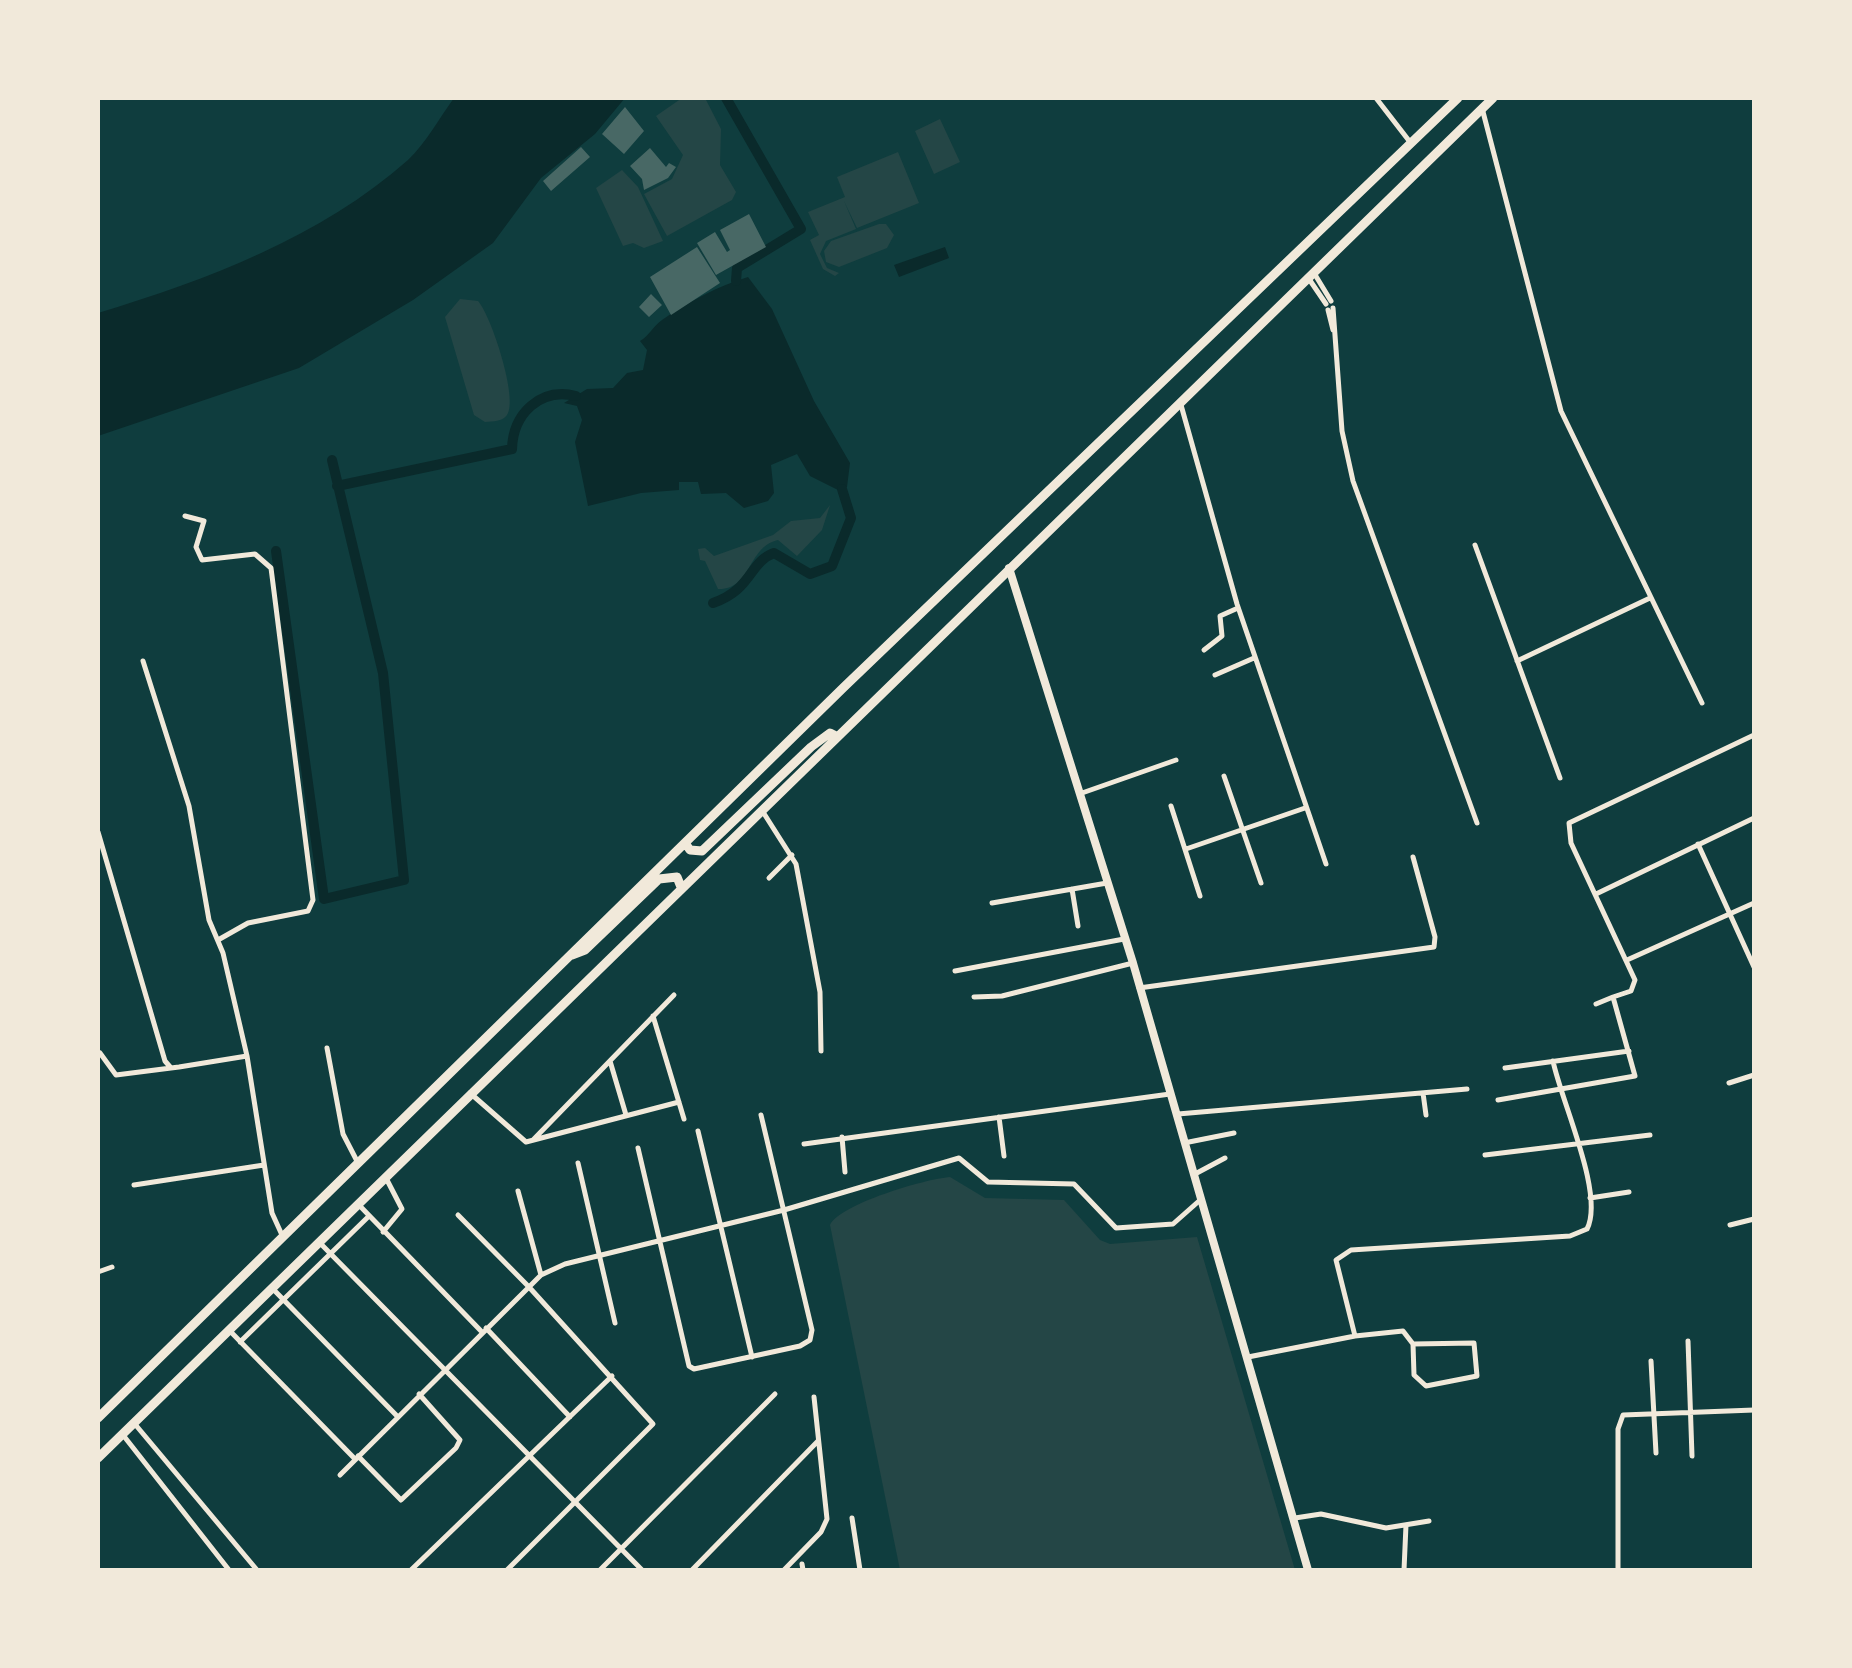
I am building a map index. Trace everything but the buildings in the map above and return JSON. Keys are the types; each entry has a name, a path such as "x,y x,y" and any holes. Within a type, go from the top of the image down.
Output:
{"main road":[{"path":"98,1418 685,842 1458,98"},
{"path":"98,1458 1494,98"},
{"path":"685,842 690,850 702,851 811,747 830,733 836,736"},
{"path":"570,954 586,950 659,879 677,877 681,888"}],"street":[{"path":"1376,98 1410,142"},
{"path":"1482,108 1555,395 1580,458 1702,703"},
{"path":"1311,276 1330,306 1344,449 1353,481 1477,822"},
{"path":"1181,402 1238,608 1326,864"},
{"path":"185,516 204,522 196,547 202,560 256,554 272,568 313,900 308,911 248,923 218,940"},
{"path":"1476,545 1560,778"},
{"path":"1009,568 1133,963 1308,1570"},
{"path":"1517,660 1650,598"},
{"path":"1204,650 1222,636 1220,616 1238,608"},
{"path":"1215,675 1254,658"},
{"path":"143,660 189,806 209,920 218,940 247,1056 272,1213 283,1238"},
{"path":"1596,1004 1635,988 1627,960 1571,843 1569,823 1754,735"},
{"path":"1082,793 1176,760"},
{"path":"1224,776 1261,883"},
{"path":"1171,806 1200,896"},
{"path":"1186,849 1304,808"},
{"path":"761,809 792,855 806,906 820,992 822,1051"},
{"path":"1596,894 1754,818"},
{"path":"98,832 164,1060 171,1068"},
{"path":"1698,844 1754,967"},
{"path":"769,878 792,855"},
{"path":"1140,988 1434,947 1436,937 1413,857"},
{"path":"992,902 1108,883"},
{"path":"1072,888 1078,926"},
{"path":"1627,960 1754,903"},
{"path":"954,970 1125,938"},
{"path":"974,997 1002,996 1133,963"},
{"path":"531,1142 674,995"},
{"path":"1498,1100 1630,1080 1635,1071 1613,997"},
{"path":"653,1016 684,1120"},
{"path":"328,1048 343,1134 358,1163"},
{"path":"1505,1068 1629,1050"},
{"path":"100,1053 116,1075 247,1056"},
{"path":"610,1061 626,1116"},
{"path":"1355,1336 1336,1272 1336,1260 1342,1254 1380,1247 1570,1236 1587,1229 1590,1198 1553,1061"},
{"path":"1729,1084 1754,1074"},
{"path":"1175,1114 1467,1089"},
{"path":"1423,1092 1426,1115"},
{"path":"470,1093 521,1140 531,1142 678,1102"},
{"path":"804,1144 1170,1094"},
{"path":"638,1148 689,1366 752,1358 800,1346 812,1335 761,1115"},
{"path":"1000,1116 1004,1156"},
{"path":"698,1131 752,1358"},
{"path":"1184,1143 1234,1133"},
{"path":"1485,1155 1650,1136"},
{"path":"842,1137 845,1172"},
{"path":"340,1475 442,1370 541,1275 554,1268 784,1210 958,1158 988,1182 1074,1184 1116,1228 1173,1224 1199,1201"},
{"path":"1192,1176 1225,1158"},
{"path":"578,1163 615,1322"},
{"path":"134,1185 264,1164"},
{"path":"382,1232 402,1209 385,1177"},
{"path":"518,1192 541,1275"},
{"path":"1590,1198 1629,1192"},
{"path":"358,1204 571,1418"},
{"path":"458,1215 654,1424 507,1570"},
{"path":"240,1342 368,1217"},
{"path":"1730,1225 1754,1219"},
{"path":"319,1242 328,1256 642,1570"},
{"path":"98,1272 112,1267"},
{"path":"272,1288 397,1416"},
{"path":"229,1330 401,1500 456,1448 459,1436 418,1394"},
{"path":"1245,1358 1403,1330 1413,1344 1418,1383 1426,1386 1478,1376 1474,1342 1413,1344"},
{"path":"1688,1341 1692,1456"},
{"path":"1651,1361 1656,1453"},
{"path":"411,1570 612,1376"},
{"path":"600,1570 775,1394"},
{"path":"784,1570 821,1532 826,1519 814,1397"},
{"path":"1618,1570 1619,1420 1630,1414 1754,1410"},
{"path":"134,1422 257,1570"},
{"path":"122,1434 229,1570"},
{"path":"692,1570 818,1441"},
{"path":"1292,1518 1321,1514 1372,1527 1429,1521"},
{"path":"852,1518 860,1570"},
{"path":"1404,1570 1406,1525"}],"shaded area":[{"path":"454,98 625,98 595,134 541,178 493,243 413,300 299,368 98,436 98,313 221,270 338,212 408,160"},
{"path":"682,98 705,98 721,129 720,165 736,192 732,200 667,236 644,194 672,179 683,155 656,116"},
{"path":"940,119 960,162 934,174 915,131"},
{"path":"898,152 919,203 857,228 844,201 856,229 826,241 820,254 827,268 839,273 835,276 823,269 810,240 819,235 808,212 845,197 837,177"},
{"path":"622,170 638,187 663,241 644,248 633,243 623,246 596,188"},
{"path":"886,224 894,235 887,248 839,267 826,262 824,251 831,241"},
{"path":"945,247 949,258 899,277 894,265"},
{"path":"748,277 772,309 814,401 850,463 847,487 838,490 810,476 797,454 771,465 774,493 768,501 744,508 726,493 701,494 698,482 679,482 679,490 641,493 588,506 575,442 582,420 577,406 564,403 587,389 613,388 627,373 643,370 647,350 640,341 659,323 704,295"},
{"path":"460,299 478,301 496,339 507,376 510,406 500,420 485,422 474,415 445,317"},
{"path":"830,505 822,530 797,556 778,540 768,544 744,576 729,587 718,589 705,561 700,560 698,549 705,548 714,556 773,535 791,521 820,518"},
{"path":"950,1177 985,1198 1064,1200 1100,1240 1110,1244 1197,1237 1295,1570 900,1570 830,1225 866,1201"}],"waterway":[{"path":"726,98 801,229 737,268 736,281"},
{"path":"337,486 512,449 517,425 531,406 551,396 576,396"},
{"path":"276,551 324,899 404,880 383,673 332,460"},
{"path":"713,603 735,591 759,563 774,553 810,574 832,566 851,518 842,489"}]}
